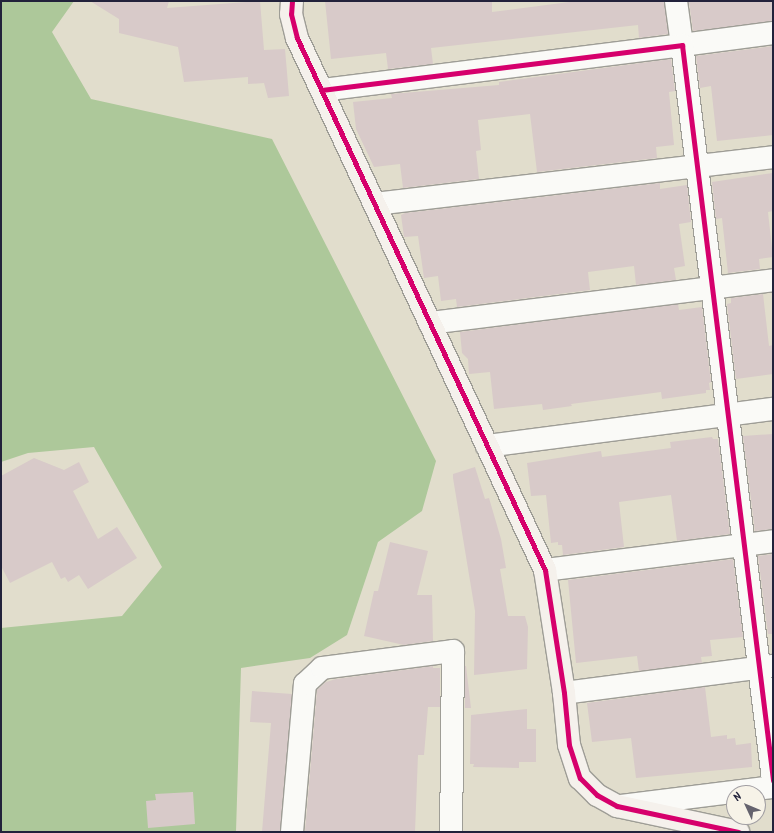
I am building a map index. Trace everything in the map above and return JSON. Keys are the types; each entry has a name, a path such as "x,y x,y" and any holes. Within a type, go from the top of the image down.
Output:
{"street":[{"path":"292,1 291,14 297,38 545,570 564,692 568,745 580,778 598,795 617,806 738,832"},
{"path":"676,1 745,545 766,667 773,780"},
{"path":"322,90 773,33"},
{"path":"375,204 773,157"},
{"path":"430,323 773,280"},
{"path":"487,446 773,409"},
{"path":"545,570 773,541"},
{"path":"292,832 305,684 322,668 453,651 451,832"},
{"path":"564,692 766,667"},
{"path":"617,806 773,787"}],"green space":[{"path":"1,1 74,1 52,32 91,99 272,139 436,461 422,511 378,542 347,635 310,658 241,668 236,832 1,832 1,628 122,616 162,567 94,447 28,453 1,462"}],"building":[{"path":"90,1 169,1 167,8 260,1 264,50 285,49 289,96 268,98 264,83 248,84 248,77 184,82 178,47 119,33 119,19"},
{"path":"325,1 492,1 492,12 577,1 664,1 668,34 639,38 638,25 431,48 433,64 388,69 386,53 331,59"},
{"path":"689,1 773,1 773,21 693,31"},
{"path":"773,46 773,135 717,141 711,86 700,88 696,56"},
{"path":"671,59 675,91 669,92 674,145 656,147 657,158 537,172 530,114 478,120 481,150 476,151 479,179 403,188 400,164 374,167 356,129 353,102 392,98 391,94 499,85 499,82"},
{"path":"773,173 773,211 768,212 773,257 759,259 760,269 728,273 722,218 716,219 712,182"},
{"path":"660,183 660,189 687,185 691,222 679,224 685,266 674,268 676,280 636,285 634,266 588,272 590,290 457,307 456,299 441,301 438,276 424,278 418,236 404,237 401,215 405,213"},
{"path":"763,294 769,346 773,345 773,374 736,379 727,304 731,303 731,298"},
{"path":"678,304 679,310 702,307 711,382 709,383 710,390 706,390 706,393 662,399 661,392 571,404 572,406 543,410 542,404 494,409 490,372 469,374 468,359 462,353 460,332"},
{"path":"773,434 773,529 755,531 743,436"},
{"path":"712,437 713,439 718,439 730,534 677,541 671,495 619,502 624,547 563,555 562,545 558,545 558,542 551,543 546,495 531,496 527,463 601,451 602,457 671,448 670,442"},
{"path":"34,458 64,470 79,462 89,482 73,491 98,539 117,527 137,558 88,589 79,575 68,582 65,577 61,579 52,562 10,583 1,566 1,476"},
{"path":"475,467 485,499 489,498 501,539 506,568 500,569 508,616 525,616 528,627 527,669 474,675 475,611 453,474"},
{"path":"390,542 428,551 417,595 432,595 433,641 404,645 364,636 374,591 378,591"},
{"path":"773,554 773,634 768,634 758,556"},
{"path":"733,559 743,637 710,640 712,656 701,657 702,663 639,671 637,656 576,663 568,580"},
{"path":"433,666 433,668 440,668 440,707 428,707 424,755 418,755 415,832 305,832 317,690 326,682 336,679"},
{"path":"466,666 471,708 465,708"},
{"path":"705,687 711,737 727,735 727,739 735,738 736,745 751,743 752,767 636,778 631,738 592,742 587,703"},
{"path":"252,691 292,694 280,832 262,832 271,723 250,722"},
{"path":"527,709 527,729 536,729 536,762 519,762 519,768 473,767 474,764 470,764 471,715"},
{"path":"193,792 195,824 148,828 146,801 156,800 155,794"}],"cycle path":[{"path":"292,1 291,14 297,38 545,570 564,693 569,745 580,778 597,795 617,806 738,832"},
{"path":"322,90 682,45 773,780"}]}
